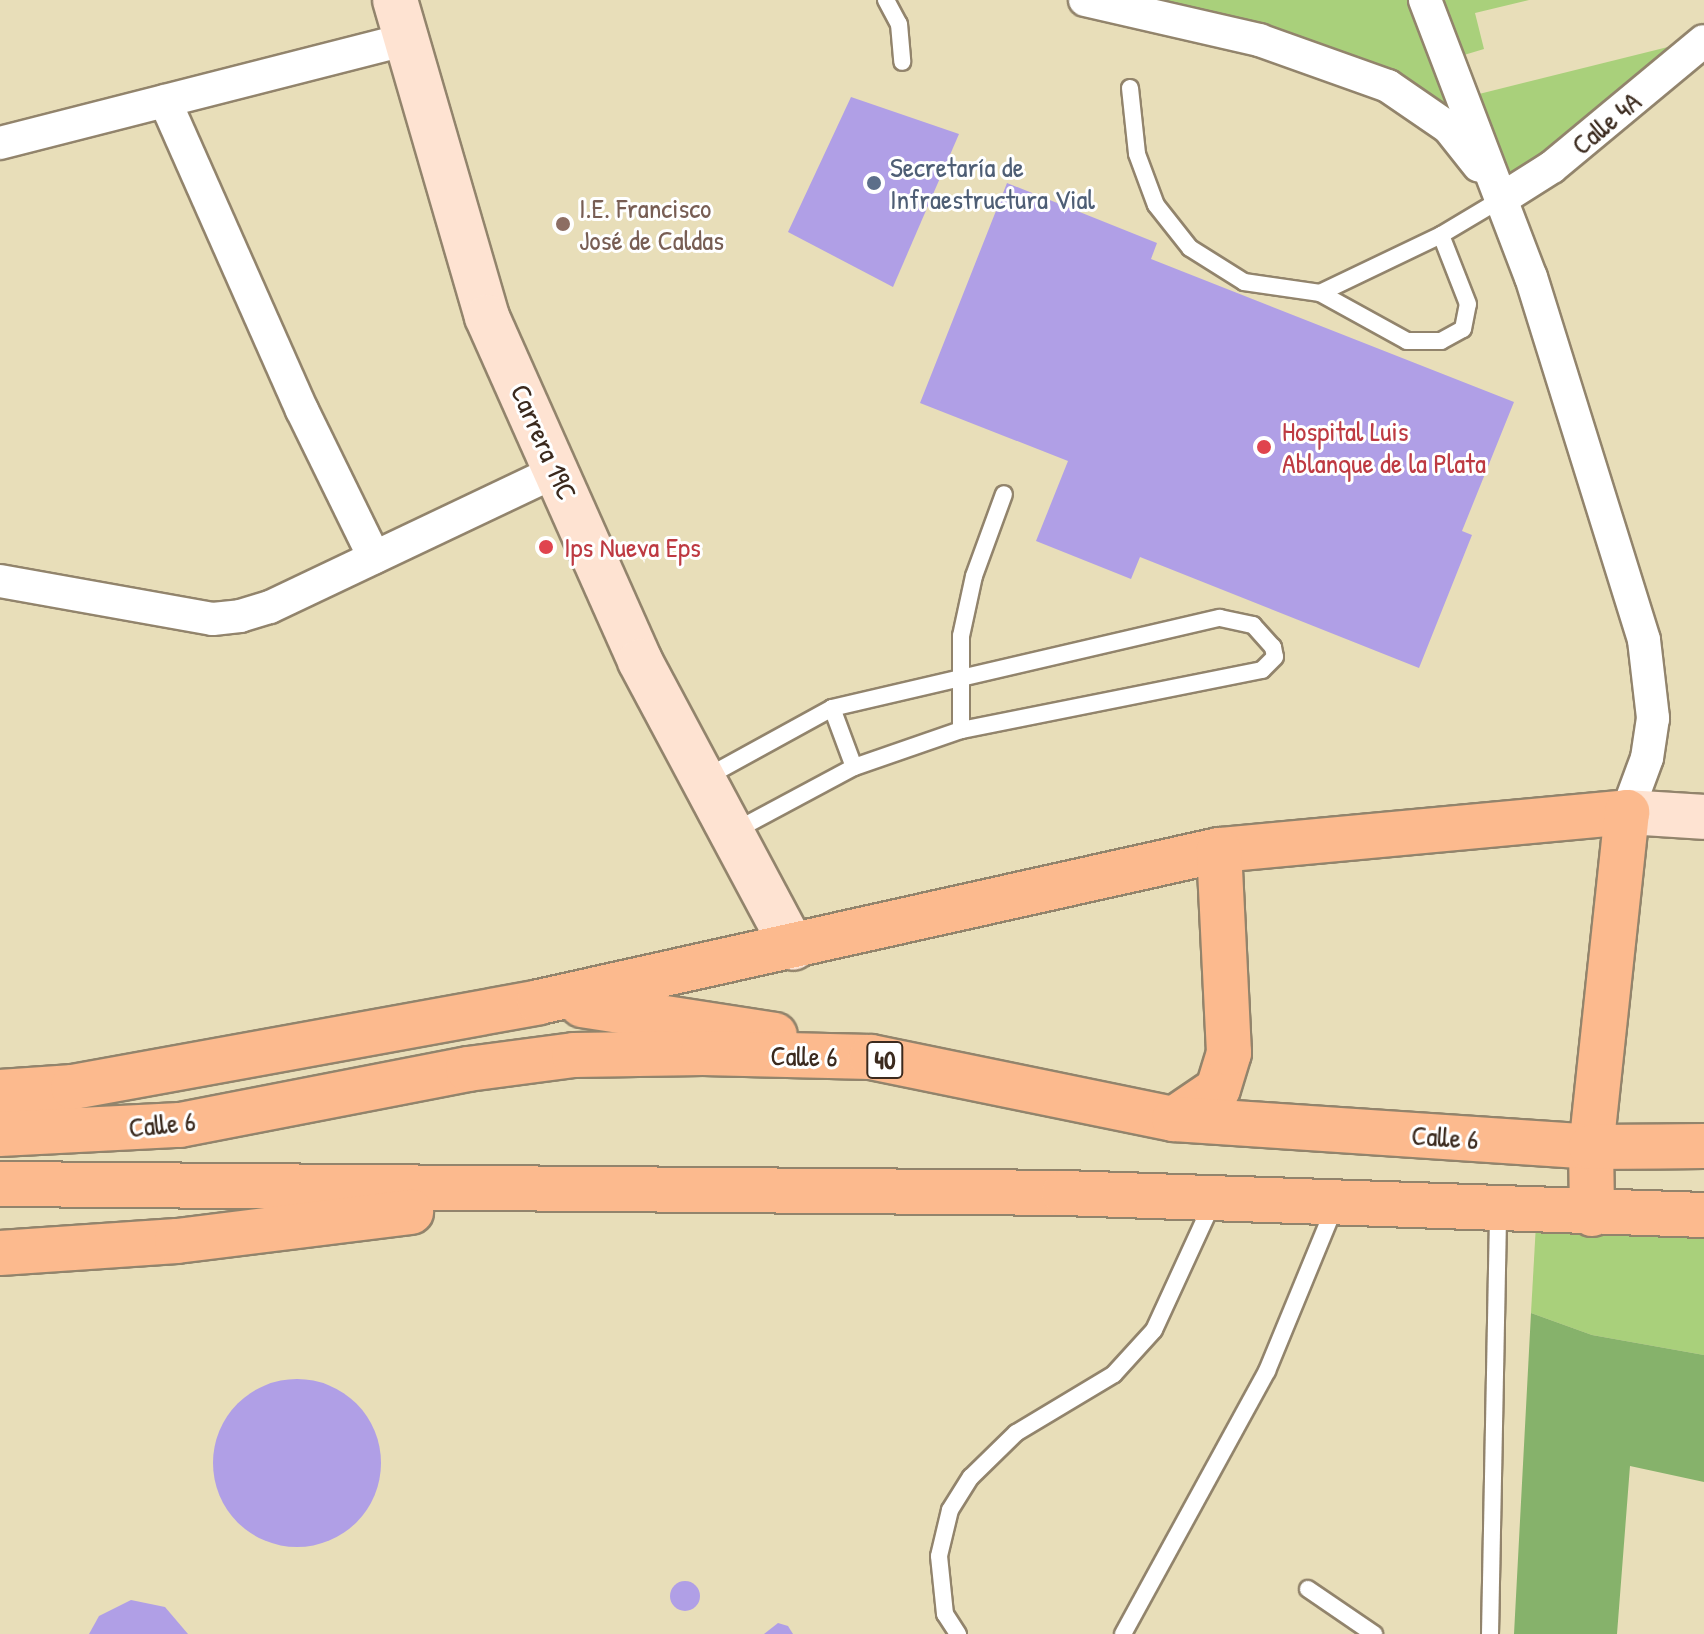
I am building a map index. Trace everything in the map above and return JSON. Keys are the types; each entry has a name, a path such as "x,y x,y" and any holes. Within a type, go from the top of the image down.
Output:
{"highway":[{"path":"0,1092 73,1087 539,1002 793,948 1219,850 1627,812 1591,1147 1592,1214"},
{"path":"1174,1119 1218,1089 1229,1053 1219,850"},
{"path":"539,1002 719,1023 871,1057"},
{"name":"Calle 6","path":"0,1134 180,1125 468,1069 574,1055 871,1057 1174,1119 1591,1147 1704,1146"},
{"name":"Calle 6","path":"0,1184 445,1190 612,1186 1215,1198 1592,1214 1704,1215"},
{"path":"0,1253 177,1241 612,1186"}],"main road":[{"name":"Carrera 19C","path":"400,20 487,317 640,661 793,948"},
{"path":"1627,812 1704,817"}],"street":[{"path":"1085,0 1259,40 1388,86 1449,128 1503,198"},
{"path":"1425,0 1503,198 1644,640 1653,718 1647,758 1627,812"},
{"path":"0,143 165,101 400,20"},
{"name":"Calle 4A","path":"1503,198 1552,167 1704,41"},
{"path":"165,101 302,410 374,557"},
{"path":"0,581 213,619 270,607 557,471"}],"lane":[{"path":"886,0 899,24 902,62"},
{"path":"1130,88 1137,154 1156,205 1190,248 1244,282 1320,293 1407,341 1441,341 1463,329 1468,304 1441,235"},
{"path":"1320,293 1441,235 1503,198"},
{"path":"961,730 958,680 961,636 974,576 1004,494"},
{"path":"703,779 832,708 1220,618 1238,619 1266,634 1275,657 1262,670 961,730 854,767 731,832"},
{"path":"832,708 854,767"},
{"path":"958,1634 945,1614 939,1556 950,1510 971,1477 1016,1433 1114,1374 1154,1330 1215,1198"},
{"path":"1123,1634 1267,1371 1337,1202"},
{"path":"1490,1634 1498,1208"},
{"path":"1308,1589 1374,1634"}],"green space":[{"path":"1085,0 1431,0 1503,198 1388,86"},
{"path":"1440,0 1529,0 1475,13 1484,49 1464,55"},
{"path":"1676,45 1511,177 1479,94"},
{"path":"1704,1215 1704,1355 1592,1335 1531,1313 1536,1224"},
{"path":"1531,1313 1592,1335 1704,1355 1704,1482 1630,1466 1617,1634 1514,1634"}],"building":[{"name":"Secretaría de Infraestructura Vial","path":"851,97 959,134 893,287 788,232"},
{"path":"1007,183 1157,243 1151,259 1514,402 1462,531 1472,535 1419,668 1140,557 1131,579 1036,541 1068,461 920,403"},
{"path":"297,1379 329,1385 357,1403 375,1431 381,1463 375,1495 357,1523 329,1541 297,1547 265,1541 237,1523 219,1495 213,1463 219,1431 237,1403 265,1385"},
{"path":"685,1581 696,1585 700,1596 696,1607 685,1611 674,1607 670,1596 674,1585"},
{"path":"131,1600 165,1607 188,1634 89,1634 99,1616"},
{"path":"778,1623 788,1626 793,1634 764,1634"}],"place":[{"name":"Secretaría de Infraestructura Vial","path":"874,183"},
{"name":"I.E. Francisco José de Caldas","path":"563,224"},
{"name":"Hospital Luis Ablanque de la Plata","path":"1264,447"},
{"name":"Ips Nueva Eps","path":"546,547"}]}
